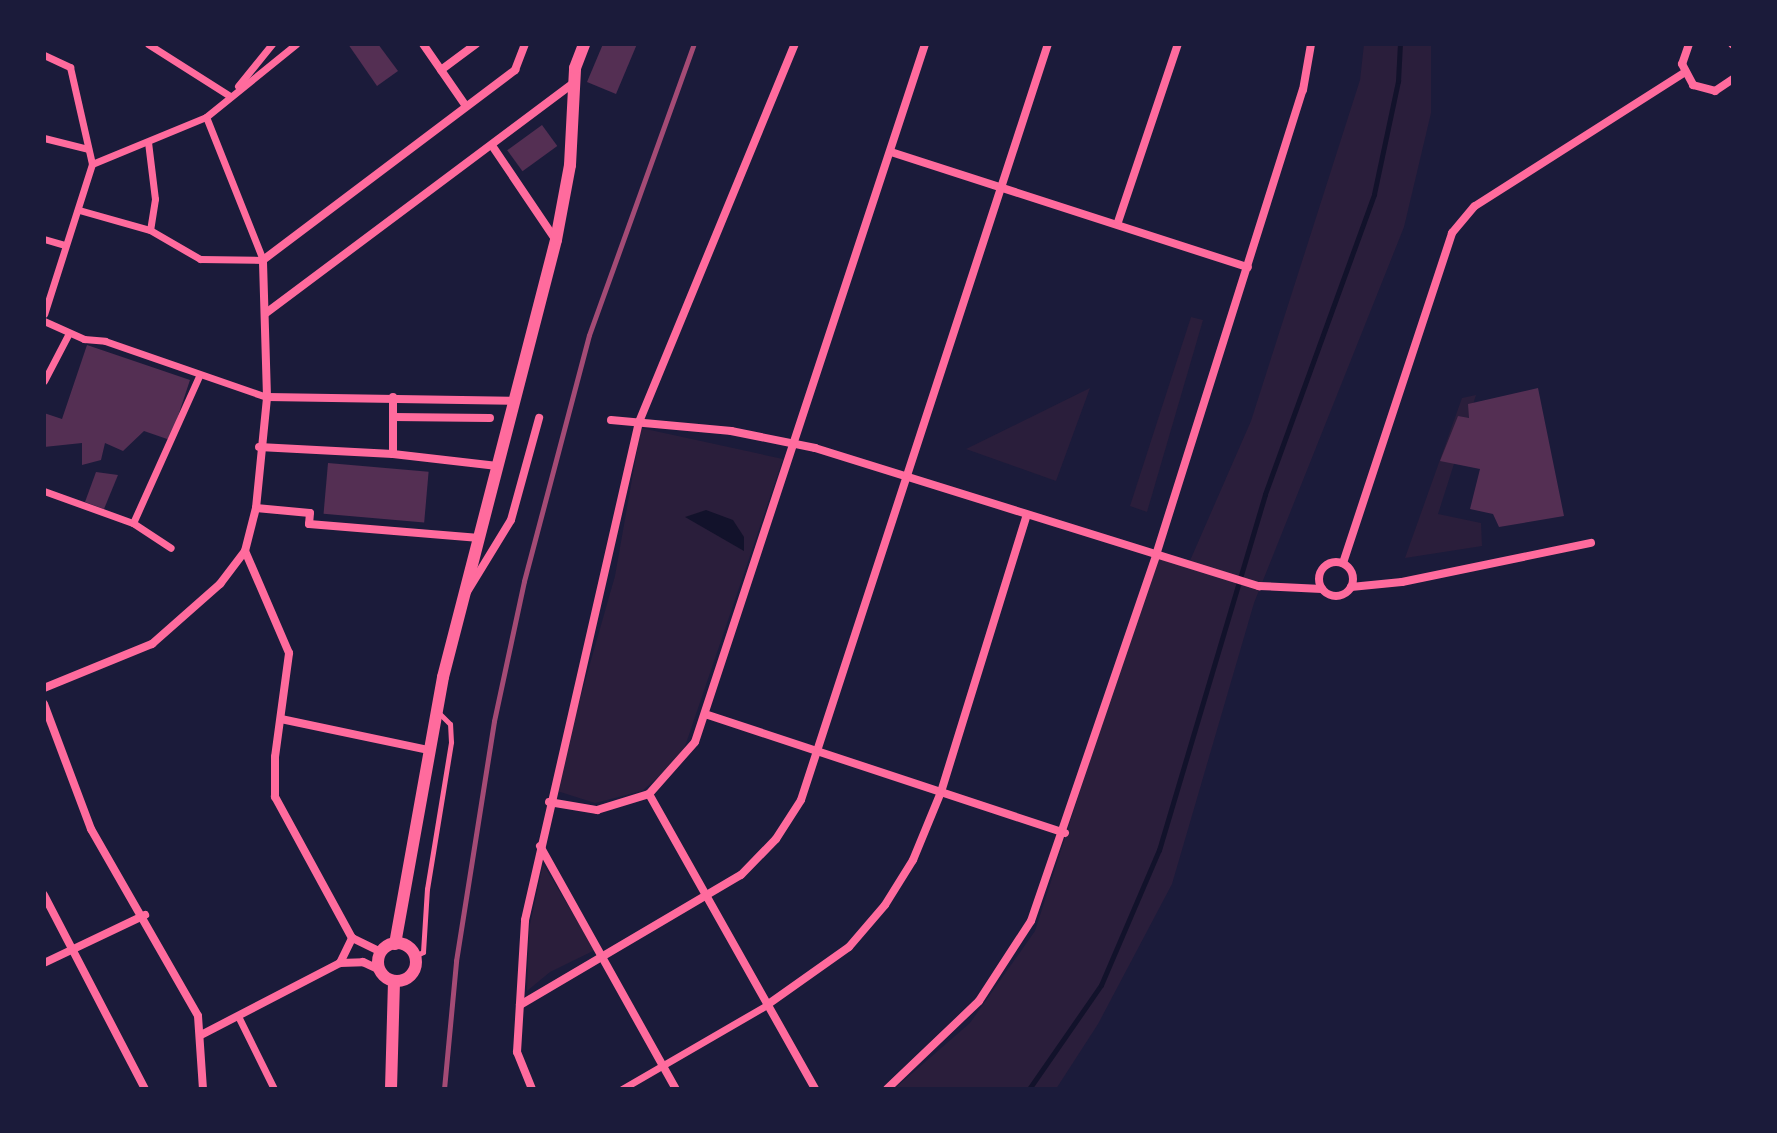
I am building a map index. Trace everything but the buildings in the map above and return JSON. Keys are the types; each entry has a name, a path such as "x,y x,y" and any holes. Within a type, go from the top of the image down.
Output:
{"street":[{"path":"148,44 204,75 228,98"},
{"path":"228,98 272,44"},
{"path":"92,164 206,117 296,44"},
{"path":"423,44 466,106"},
{"path":"441,70 476,44"},
{"path":"79,210 150,230 200,259 263,260 515,70 525,44"},
{"path":"395,944 428,750 464,595 556,240 570,165 574,83 584,44"},
{"path":"532,1089 517,1052 525,920 549,802 639,422 795,44"},
{"path":"549,802 597,810 649,794 677,768 708,715 925,44"},
{"path":"520,1005 741,875 776,839 801,800 820,751 1048,44"},
{"path":"1118,222 1178,44"},
{"path":"887,1089 979,1001 1031,921 1065,833 1248,267 1303,90 1311,44"},
{"path":"1687,45 1684,73 1699,89 1722,88 1733,92"},
{"path":"44,55 70,67 92,164 44,314"},
{"path":"1343,563 1452,233 1475,206 1684,73"},
{"path":"1722,88 1733,79"},
{"path":"266,313 493,147 574,83"},
{"path":"44,688 152,644 220,584 245,551 256,508 259,447 267,397 263,260 206,117"},
{"path":"44,138 88,149"},
{"path":"148,142 155,199 150,230"},
{"path":"493,147 556,240"},
{"path":"891,152 1118,222 1248,267"},
{"path":"44,239 65,245"},
{"path":"44,321 84,339 105,341 267,397 514,401"},
{"path":"44,381 69,333"},
{"path":"133,523 199,376"},
{"path":"393,397 393,454"},
{"path":"393,417 490,418"},
{"path":"464,595 511,520 539,418"},
{"path":"611,420 796,444 1259,586 1322,589 1337,596 1351,587 1402,582 1591,543"},
{"path":"259,447 393,454 497,466"},
{"path":"44,491 133,523 171,548"},
{"path":"256,508 310,513 309,524 479,538"},
{"path":"622,1089 767,1005 849,947 885,905 913,860 941,792 1027,515"},
{"path":"245,551 289,653 275,797 352,938 381,952"},
{"path":"1343,563 1351,571 1351,587"},
{"path":"1322,589 1323,568 1343,563"},
{"path":"44,704 91,829 145,915 190,999 201,1035 203,1089"},
{"path":"708,715 1065,833"},
{"path":"281,719 428,750"},
{"path":"649,794 815,1089"},
{"path":"540,845 604,954 676,1089"},
{"path":"44,895 145,1089"},
{"path":"44,963 145,915"},
{"path":"340,963 352,938"},
{"path":"381,952 395,944 407,946 415,956 412,975 394,981"},
{"path":"380,970 381,952"},
{"path":"201,1035 340,963 363,962 394,981"},
{"path":"391,1089 394,981"},
{"path":"238,1016 274,1089"}],"lane":[{"path":"415,956 423,952 427,889 451,742 450,724 437,711"}],"path":[{"path":"1733,689 1733,766"}],"shaded area":[{"path":"1364,44 1431,44 1431,113 1404,227 1254,603 1172,884 1098,1024 1056,1089 894,1089 970,1023 1035,931 1156,555 1189,563 1251,421 1360,80"},
{"path":"1191,317 1203,320 1147,512 1130,506"},
{"path":"1090,388 1056,481 966,449"},
{"path":"1476,395 1438,514 1481,523 1482,546 1405,558 1462,398"},
{"path":"641,428 783,459 681,758 642,791 595,803 554,790 615,576"},
{"path":"706,510 733,520 744,537 744,551 685,517"},
{"path":"543,864 595,950 550,972 527,991 529,929"}],"waterway":[{"path":"1029,1089 1101,985 1159,850 1265,494 1374,194 1398,81 1400,44"}],"railway":[{"path":"444,1089 456,961 494,721 524,581 589,335 694,44"}]}
